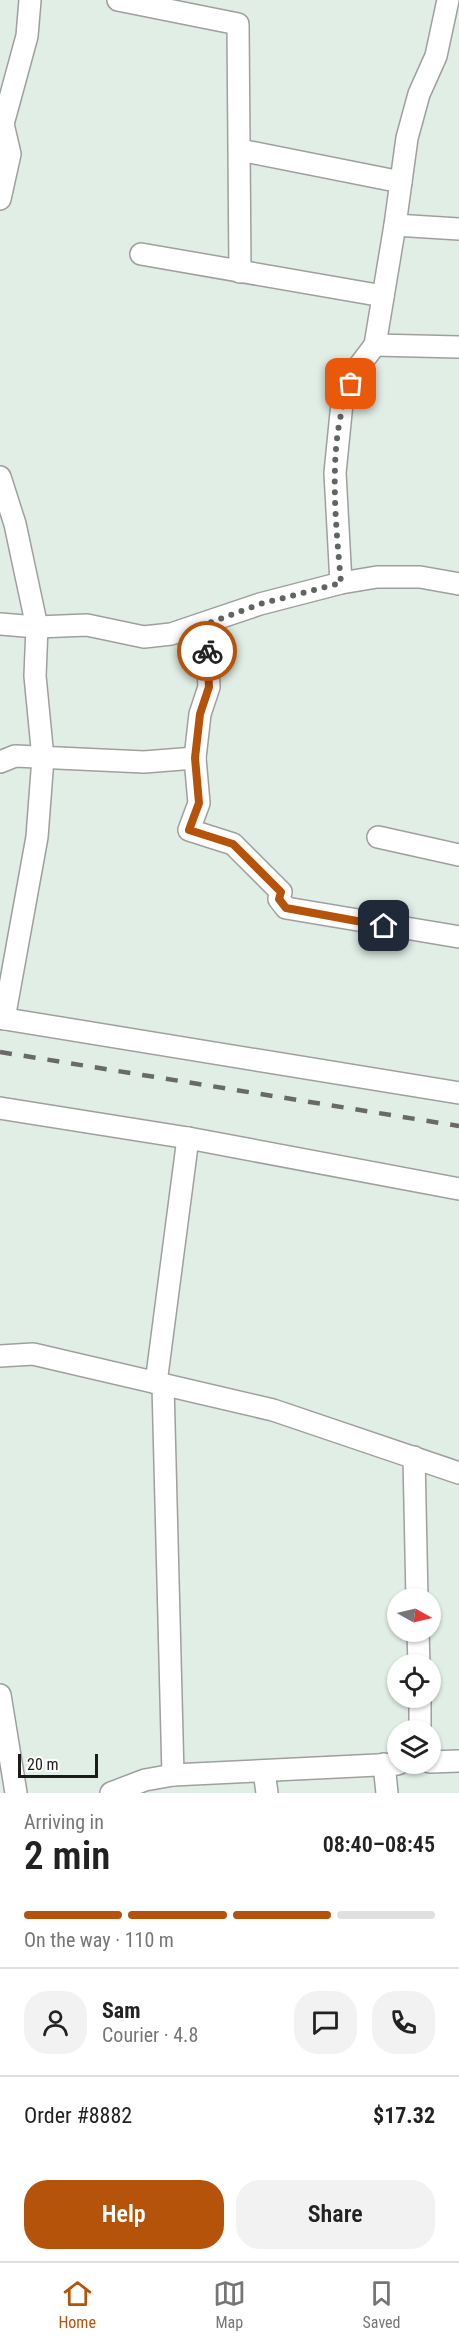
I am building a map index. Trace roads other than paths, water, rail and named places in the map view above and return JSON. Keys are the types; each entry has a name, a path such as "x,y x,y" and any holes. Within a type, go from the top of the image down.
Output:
{"street":[{"path":"0,199 10,154 3,124 27,36 30,0"},
{"path":"118,0 238,24 240,272"},
{"path":"341,583 335,473 342,403 359,366 375,345 407,138 419,93 436,56 448,0"},
{"path":"240,150 401,182"},
{"path":"395,225 459,229"},
{"path":"141,254 383,296"},
{"path":"375,345 459,347"},
{"path":"0,477 15,524 37,627 36,676 43,758 37,837 2,1019 459,1093"},
{"path":"0,624 37,627 87,625 144,638 171,634 260,604 341,583 377,577 420,577 459,584"},
{"path":"206,624 209,687 200,714 195,758 199,803 189,830 233,844 281,892 279,899 286,908 459,937"},
{"path":"0,762 15,756 144,762 195,758"},
{"path":"378,837 459,855"},
{"path":"0,1108 188,1138 459,1188"},
{"path":"173,1775 159,1384 188,1138"},
{"path":"0,1356 33,1354 273,1410 459,1473"},
{"path":"414,1457 417,1588"},
{"path":"0,1695 16,1793"},
{"path":"441,1762 459,1761"},
{"path":"111,1793 145,1780 173,1775 387,1764"},
{"path":"264,1771 267,1793"},
{"path":"387,1793 390,1774"}],"railway":[{"path":"0,1052 459,1126"}]}
